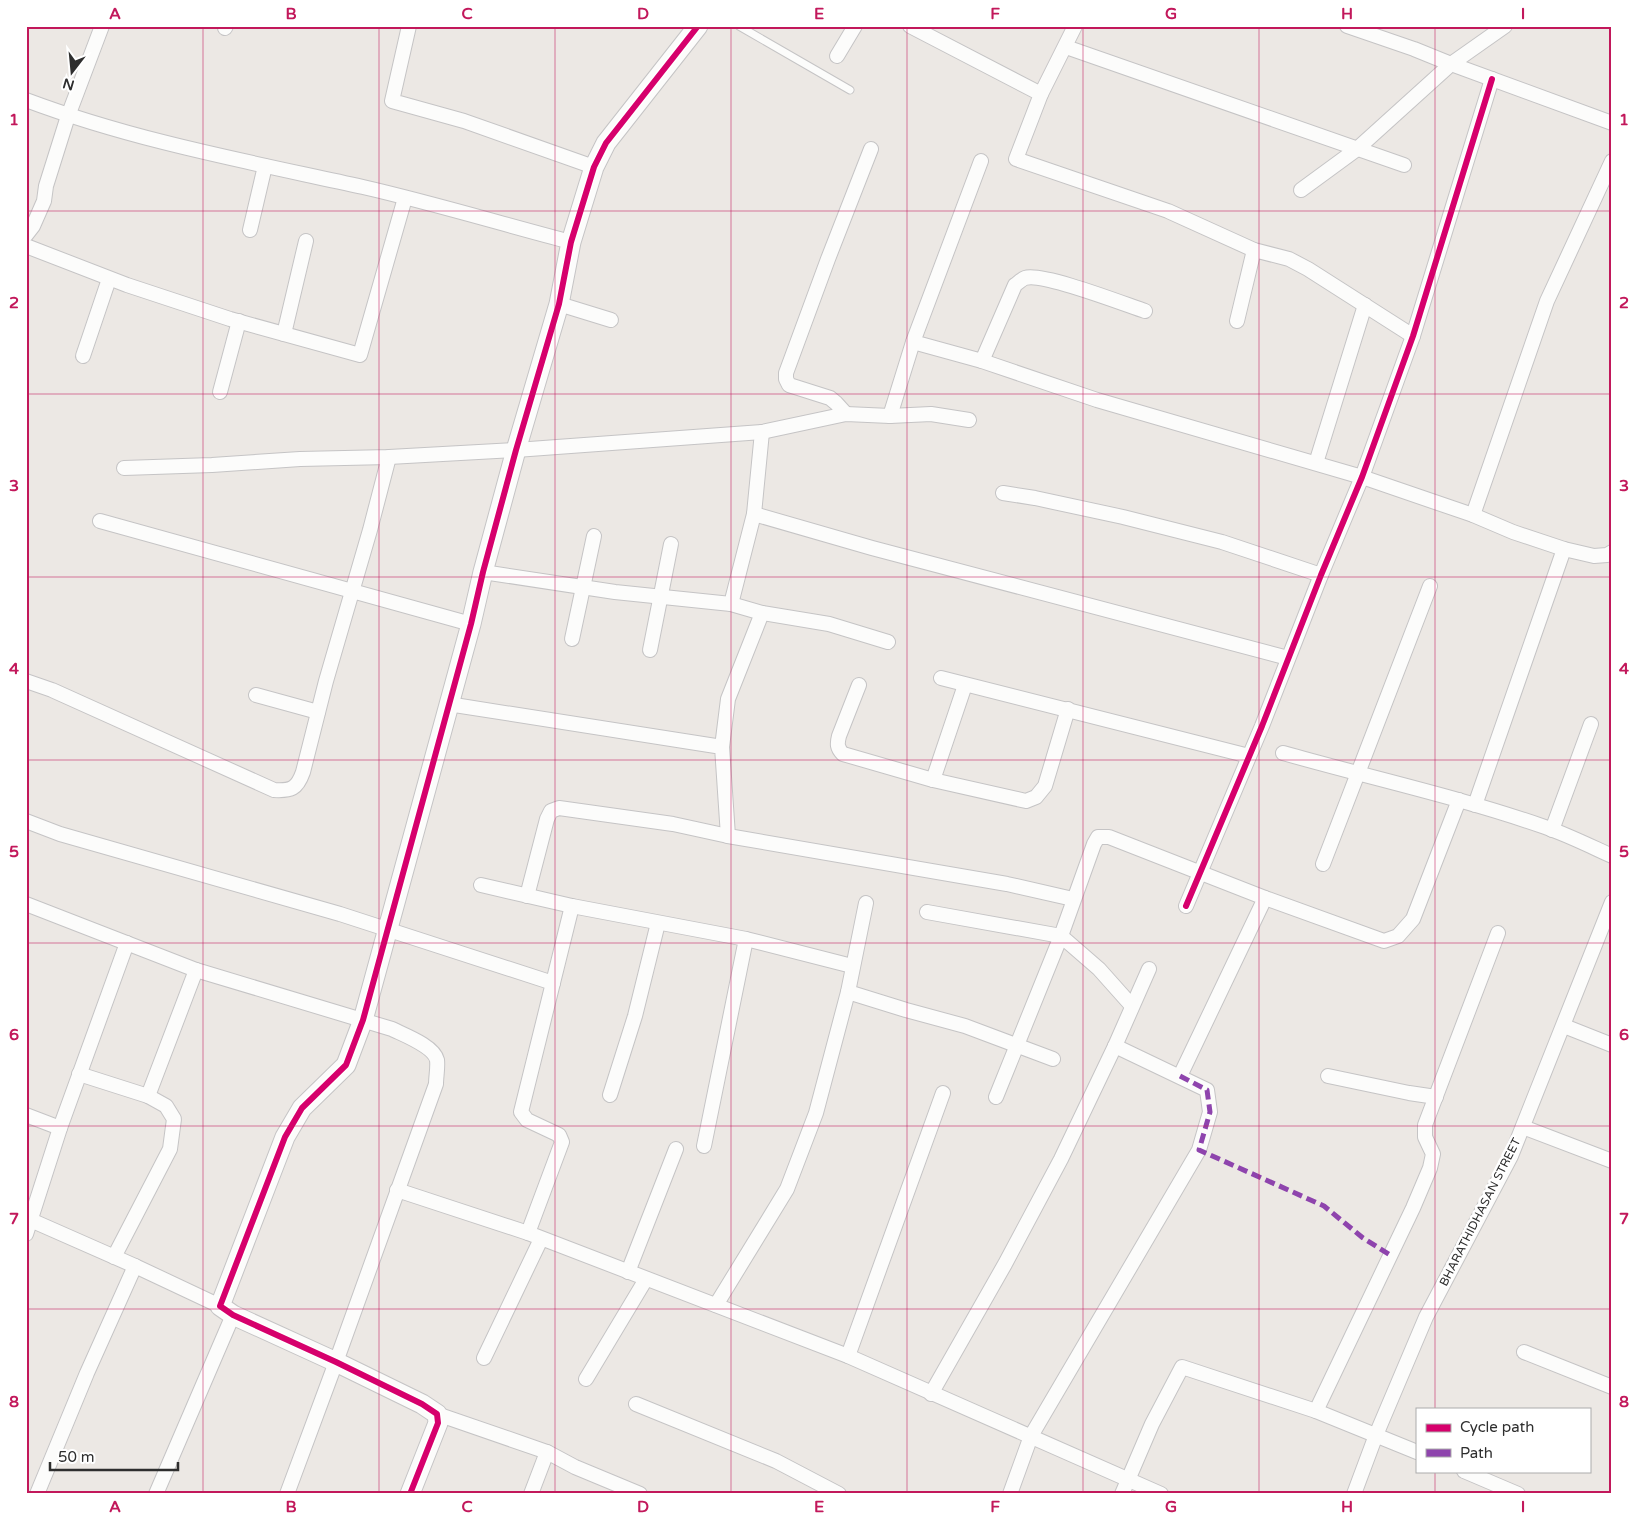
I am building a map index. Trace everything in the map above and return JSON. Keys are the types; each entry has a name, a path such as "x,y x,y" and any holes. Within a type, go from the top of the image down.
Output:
{"street":[{"path":"26,235 33,226 44,201 46,186 68,116 102,26"},
{"path":"409,26 392,101 464,121 594,166"},
{"path":"156,1494 226,1310 285,1137 302,1108 346,1065 363,1020 471,624 516,450 559,304 571,242 594,166 606,143 698,26"},
{"path":"837,56 855,26"},
{"path":"910,26 1041,94"},
{"path":"1076,26 1041,94 1016,158 1168,211 1254,250 1295,263 1413,336"},
{"path":"1347,26 1612,123"},
{"path":"1301,190 1357,149 1451,64 1505,26"},
{"path":"1066,47 1404,165"},
{"path":"1186,906 1362,477 1413,336 1492,79"},
{"path":"26,100 68,116 174,146 405,198 571,242"},
{"path":"846,414 830,398 788,385 786,373 828,259 872,149"},
{"path":"890,416 913,342 981,161"},
{"path":"1473,515 1547,300 1612,161"},
{"path":"250,230 265,166"},
{"path":"26,246 109,279 239,321 360,355 405,198"},
{"path":"284,334 306,241"},
{"path":"1237,321 1254,250"},
{"path":"982,362 1016,284 1025,278 1036,277 1052,280 1145,311"},
{"path":"83,356 109,279"},
{"path":"559,304 611,320"},
{"path":"1316,463 1364,305"},
{"path":"220,392 239,321"},
{"path":"913,342 982,362 1097,400 1362,477 1564,549 1594,556 1607,555 1612,552"},
{"path":"124,468 212,466 300,459 389,457 516,450 762,432 846,414 890,416 931,414 969,420"},
{"path":"731,604 754,514 762,432"},
{"path":"26,681 52,690 274,790 286,791 299,782 389,457"},
{"path":"1003,493 1123,517 1222,542 1321,575"},
{"path":"754,514 872,548 1288,658"},
{"path":"100,521 471,624"},
{"path":"572,639 594,536"},
{"path":"650,650 671,544"},
{"path":"1475,805 1564,549"},
{"path":"483,572 583,587 731,604 762,613 829,624 888,642"},
{"path":"1323,864 1430,586"},
{"path":"728,836 722,747 728,699 762,613"},
{"path":"941,678 1249,756"},
{"path":"859,685 837,744 838,750 843,754 933,780 1026,801 1042,792 1045,786 1068,710"},
{"path":"933,780 965,685"},
{"path":"256,695 318,712"},
{"path":"448,704 722,747"},
{"path":"1552,830 1591,724"},
{"path":"1284,753 1357,774 1408,785 1475,805 1552,830 1612,856"},
{"path":"996,1098 1016,1044 1061,936 1073,899 1098,837 1109,836 1265,898 1384,941 1398,936 1413,919 1459,800"},
{"path":"527,896 547,819 551,811 555,808 560,808 673,824 728,836 1007,884 1073,899"},
{"path":"26,821 60,834 388,929 553,983"},
{"path":"481,886 572,906 746,939 852,966"},
{"path":"1180,1076 1265,898"},
{"name":"BHARATHIDHASAN STREET","path":"1354,1494 1376,1435 1426,1317 1511,1156 1564,1026 1606,931 1612,902"},
{"path":"716,1305 787,1189 816,1113 848,992 866,903"},
{"path":"26,904 196,970 392,1029 420,1042 432,1052 437,1060 436,1084 287,1494"},
{"path":"528,1233 562,1142 559,1135 527,1120 521,1112 572,906"},
{"path":"927,912 1061,936 1099,969 1132,1006"},
{"path":"610,1095 636,1016 658,922"},
{"path":"1316,1411 1413,1208 1430,1168 1433,1154 1424,1131 1498,933"},
{"path":"704,1146 746,939"},
{"path":"26,1234 29,1219 60,1128 127,943"},
{"path":"931,1394 1005,1264 1061,1159 1115,1046 1148,969"},
{"path":"148,1096 196,970"},
{"path":"848,992 965,1026 1053,1059"},
{"path":"1564,1026 1612,1045"},
{"path":"1010,1494 1031,1436 1199,1150 1210,1112 1207,1090 1115,1046"},
{"path":"79,1074 148,1096 166,1106 174,1120 170,1149 114,1258"},
{"path":"1328,1076 1436,1097"},
{"path":"848,1356 943,1093"},
{"path":"26,1115 60,1128"},
{"path":"1523,1127 1612,1160"},
{"path":"628,1272 676,1149"},
{"path":"397,1190 528,1233 848,1356 1161,1494"},
{"path":"29,1219 135,1266 336,1362 422,1404 437,1414 547,1452 575,1467 640,1494"},
{"path":"484,1358 541,1239"},
{"path":"37,1494 135,1266"},
{"path":"586,1379 646,1279"},
{"path":"1524,1352 1612,1387"},
{"path":"1122,1494 1152,1424 1182,1367 1316,1411 1416,1452"},
{"path":"636,1404 776,1461 839,1494"},
{"path":"410,1494 438,1423 437,1414"},
{"path":"530,1494 547,1452"},
{"path":"1466,1472 1518,1494"}],"lane":[{"path":"739,26 850,90"}],"marked path":[{"path":"1180,1076 1207,1090 1210,1112 1199,1150 1324,1206 1363,1238 1390,1255"}],"cycle path":[{"path":"410,1494 438,1423 437,1414 422,1404 233,1315 220,1306 285,1137 302,1108 346,1065 363,1020 471,624 516,450 559,304 571,242 594,167 606,143 698,26"},
{"path":"1186,906 1262,726 1321,575 1362,477 1413,336 1492,79"}]}
